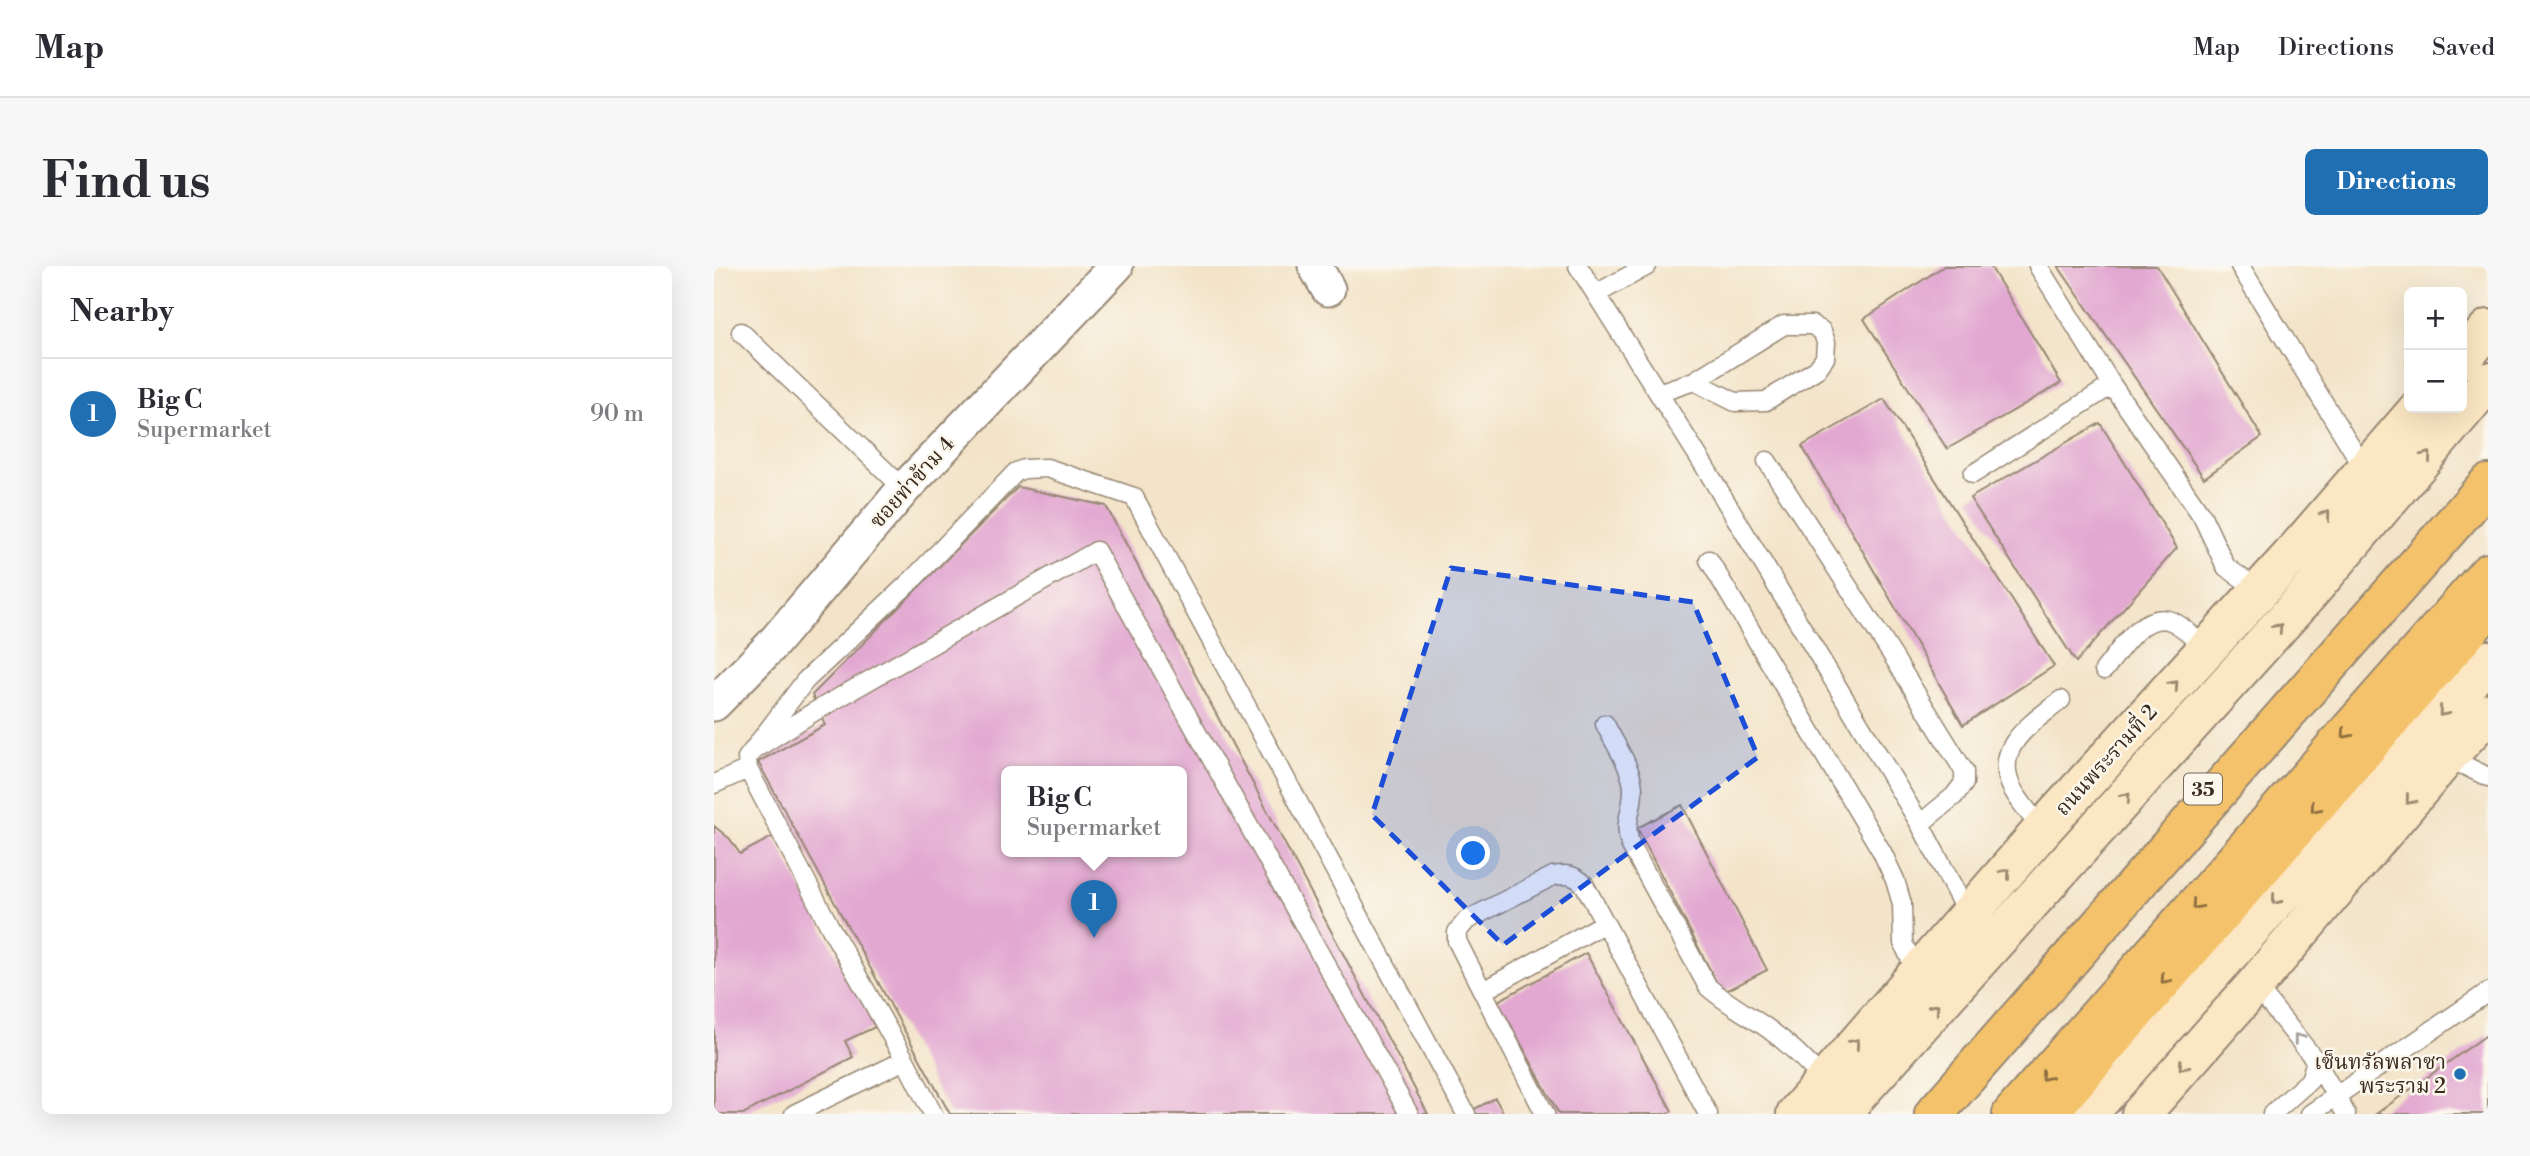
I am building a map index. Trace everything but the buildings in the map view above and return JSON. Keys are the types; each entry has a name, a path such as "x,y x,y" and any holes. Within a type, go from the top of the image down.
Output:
{"highway":[{"name":"35","path":"1917,1114 2488,463"},
{"path":"1934,1114 2488,484"},
{"path":"2012,1114 2488,573"},
{"path":"2047,1114 2488,608"}],"main road":[{"path":"2467,353 2488,329"},
{"path":"1840,1114 2311,591 2488,382"},
{"name":"ถนนพระรามที่ 2","path":"1796,1114 2042,830 2415,413"},
{"path":"2088,1114 2488,660"},
{"path":"2141,1114 2255,985 2447,757 2488,713"}],"street":[{"name":"ซอยท่าข้าม 4","path":"714,704 771,646 904,489 1116,266"}],"lane":[{"path":"1578,266 1920,824 1969,916"},
{"path":"1596,294 1647,266"},
{"path":"2038,266 2112,385 2202,516 2226,567 2259,590"},
{"path":"2240,266 2365,470"},
{"path":"1658,393 1694,381 1784,325 1812,325 1822,331 1826,342 1825,358 1817,369 1766,401 1735,401 1694,381"},
{"path":"741,332 904,489"},
{"path":"1973,474 2112,385"},
{"path":"1767,461 1964,771 1964,783 1954,796 1920,824"},
{"path":"748,761 805,681 913,579 1016,472 1047,468 1134,497 1466,1114"},
{"path":"714,784 813,713 1096,551 1409,1114"},
{"path":"1709,560 1882,852 1902,904 1903,943 1917,973"},
{"path":"2104,670 2138,629 2155,620 2170,620 2206,649"},
{"path":"2042,830 2014,792 2006,765 2010,748 2026,728 2062,700"},
{"path":"1605,724 1628,770 1633,788 1625,831 1630,844 1708,987 1722,1000 1765,1026 1800,1053 1823,1080"},
{"path":"2447,757 2488,777"},
{"path":"748,761 830,928 933,1114"},
{"path":"1545,1114 1457,941 1457,932 1467,920 1553,876 1567,874 1575,876 1584,884 1708,1114"},
{"path":"1483,991 1605,923"},
{"path":"2255,985 2316,1061 2346,1114"},
{"path":"2309,1114 2488,992"},
{"path":"794,1114 905,1060"},
{"path":"2272,1114 2310,1080 2316,1061"}],"highlighted area":[{"path":"1451,568 1693,602 1758,757 1503,945 1372,815"}],"place":[{"name":"Big C","path":"1094,938"},
{"name":"เซ็นทรัลพลาซา พระราม 2","path":"2460,1074"}]}
